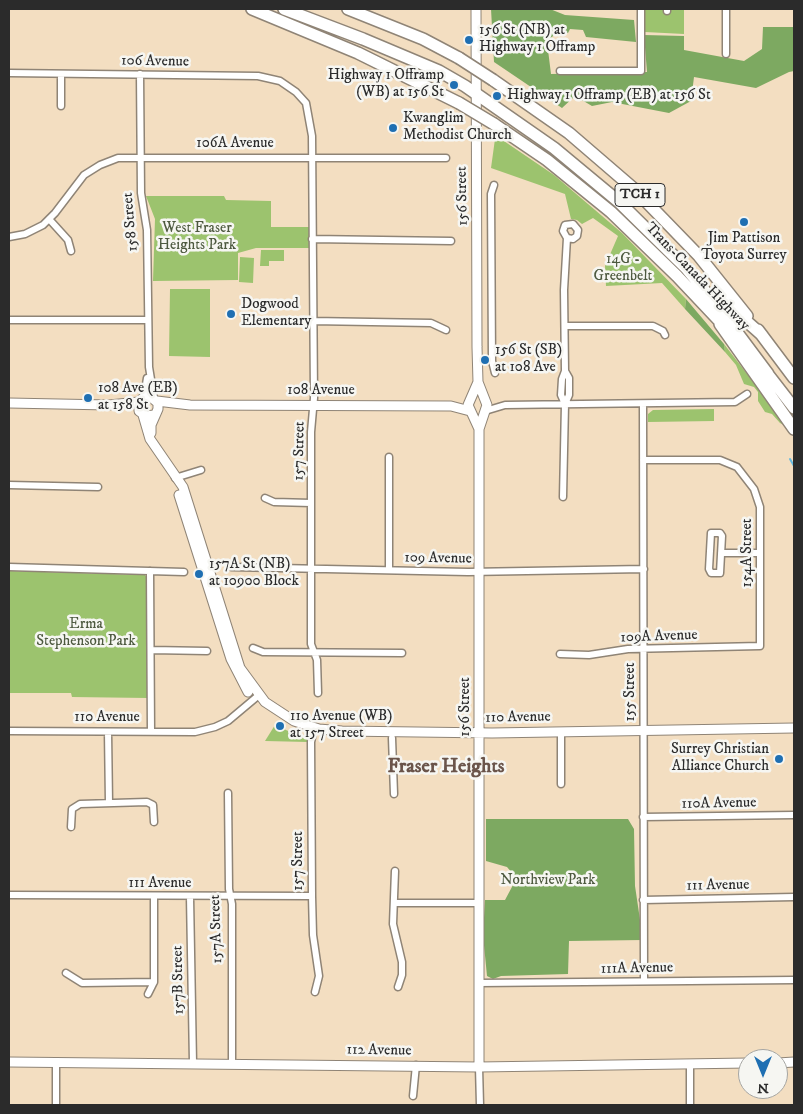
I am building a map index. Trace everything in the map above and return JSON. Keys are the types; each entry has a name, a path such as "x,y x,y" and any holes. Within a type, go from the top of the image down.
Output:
{"highway":[{"name":"Trans-Canada Highway","path":"252,9 358,53 459,103 547,160 611,212 712,313 768,374 794,408"},
{"path":"284,9 414,60 476,90 554,148 619,202 648,230 718,307 768,374"},
{"path":"304,9 417,54 559,143 590,168 653,225 724,302 762,335"},
{"name":"Trans-Canada Highway","path":"348,9 423,39 458,58 569,133 634,189 699,256 793,375"},
{"path":"712,313 794,429"}],"street":[{"name":"156 Street","path":"476,9 478,382 484,400 484,412 479,429 480,736 478,903 480,1105"},
{"path":"560,70 640,70 641,9"},
{"path":"726,9 726,54"},
{"name":"106 Avenue","path":"9,73 258,76 280,81 296,92"},
{"path":"61,74 61,106"},
{"name":"158 Street","path":"140,74 141,193 147,230 148,320 148,367 141,406"},
{"name":"157 Street","path":"296,92 306,103 310,118 312,157 314,405 311,569 313,652 317,660 318,693"},
{"name":"106A Avenue","path":"49,220 77,183 92,169 118,158 446,158"},
{"name":"156 Street","path":"494,186 491,194 492,361 495,372"},
{"path":"9,237 31,232 49,220 68,240 71,251"},
{"path":"563,497 565,404 561,395 562,379 565,371 564,256 567,238"},
{"path":"312,239 451,241"},
{"path":"9,320 148,320"},
{"path":"312,321 431,323 446,330"},
{"path":"565,326 654,326 663,331 665,335"},
{"name":"158 Street","path":"148,367 155,399"},
{"name":"156 Street","path":"471,400 478,382"},
{"path":"484,400 505,405 735,402 748,394"},
{"name":"108 Avenue","path":"451,406 479,396 484,400"},
{"path":"154,444 151,432 155,413 155,399"},
{"name":"108 Avenue","path":"141,406 155,399 190,405 451,406 471,412"},
{"path":"471,400 471,412 484,412 505,405"},
{"path":"9,403 141,406 148,436 165,459 176,480 183,512 231,659 240,680 256,696"},
{"name":"155 Street","path":"643,404 644,981"},
{"name":"108 Avenue","path":"141,406 155,413 190,405"},
{"name":"156 Street","path":"471,412 479,429"},
{"path":"389,457 389,570"},
{"name":"154A Street","path":"643,460 720,460 737,467 754,489 760,507 763,649"},
{"path":"176,480 200,470"},
{"path":"9,485 98,487"},
{"path":"265,498 274,502 311,503"},
{"path":"711,533 720,533 722,536 721,553 722,569 720,572 711,572 709,536 711,533"},
{"path":"721,553 760,553"},
{"path":"9,567 184,572"},
{"name":"109 Avenue","path":"231,567 479,572 644,569"},
{"path":"150,571 152,650 151,732"},
{"path":"253,648 263,652 402,654"},
{"name":"109A Avenue","path":"560,654 594,655 644,648 763,649"},
{"path":"152,650 207,651"},
{"name":"110 Avenue","path":"9,731 195,732 215,728 228,721 256,696 282,721 331,736 392,738 794,728"},
{"name":"157 Street","path":"313,731 312,935 319,976 315,992"},
{"name":"110 Avenue","path":"313,731 427,732 480,736"},
{"path":"108,732 109,803"},
{"path":"394,794 392,738 396,735 420,735 427,732"},
{"name":"110 Avenue","path":"644,733 794,734"},
{"path":"561,735 561,784"},
{"name":"157A Street","path":"228,793 232,1064"},
{"path":"70,827 72,809 76,805 109,803 147,802 153,805 154,822"},
{"name":"110A Avenue","path":"643,817 794,815"},
{"path":"395,871 394,929 402,962 402,975 398,987"},
{"name":"111 Avenue","path":"9,896 312,896"},
{"path":"148,994 154,982 154,896"},
{"name":"157B Street","path":"190,896 193,1063"},
{"name":"111 Avenue","path":"643,900 794,897"},
{"path":"395,902 478,903"},
{"path":"66,973 82,983 154,982"},
{"name":"111A Avenue","path":"479,983 794,980"},
{"name":"112 Avenue","path":"9,1062 479,1067 738,1063"},
{"path":"56,1062 56,1105"},
{"path":"690,1064 690,1105"},
{"path":"413,1096 416,1065"}],"green space":[{"path":"491,9 550,9 565,15 634,20 636,42 586,37 583,30 570,29 568,33 555,34 547,42 551,74 647,72 644,35 684,36 684,50 744,61 762,49 763,27 794,27 794,71 756,88 694,77 691,101 669,113 612,102 592,106 575,96 562,108 494,62"},
{"path":"645,9 684,9 684,34 645,32"},
{"name":"14G - Greenbelt","path":"498,137 554,175 622,233 686,299 685,309 662,283 606,286 605,266 618,236 593,218 582,224 577,220 571,219 565,194 491,168 495,139"},
{"name":"West Fraser Heights Park","path":"146,196 224,196 226,200 271,201 271,227 311,227 311,248 256,248 238,253 238,280 153,281 155,219"},
{"path":"261,250 284,250 284,261 269,261 269,266 260,266"},
{"path":"240,257 254,258 253,283 239,282"},
{"path":"170,289 210,289 210,357 169,356"},
{"path":"686,299 724,344 725,352 685,309"},
{"path":"724,344 786,426 780,423 772,414 765,412 758,401 758,392 754,387 744,384 736,365 725,352"},
{"path":"714,409 714,421 648,422 648,414 653,410"},
{"name":"Erma Stephenson Park","path":"9,571 145,575 147,578 148,698 72,697 71,693 9,693"},
{"path":"275,725 308,740 308,742 265,741"},
{"name":"Northview Park","path":"486,819 628,819 634,829 635,886 643,940 569,941 568,974 501,976 493,979 487,976 483,935 485,900 505,900 513,885 513,874 507,867 486,861"}],"waterway":[{"path":"790,459 794,466"}],"place":[{"name":"156 St (NB) at Highway 1 Offramp","path":"469,40"},
{"name":"Highway 1 Offramp (WB) at 156 St","path":"454,85"},
{"name":"Highway 1 Offramp (EB) at 156 St","path":"497,96"},
{"name":"Kwanglim Methodist Church","path":"393,128"},
{"name":"Jim Pattison Toyota Surrey","path":"744,222"},
{"name":"Dogwood Elementary","path":"231,314"},
{"name":"156 St (SB) at 108 Ave","path":"485,360"},
{"name":"108 Ave (EB) at 158 St","path":"88,398"},
{"name":"157A St (NB) at 10900 Block","path":"199,574"},
{"name":"110 Avenue (WB) at 157 Street","path":"280,726"},
{"name":"Surrey Christian Alliance Church","path":"779,759"}],"district":[{"name":"Fraser Heights","path":"446,768"}]}
